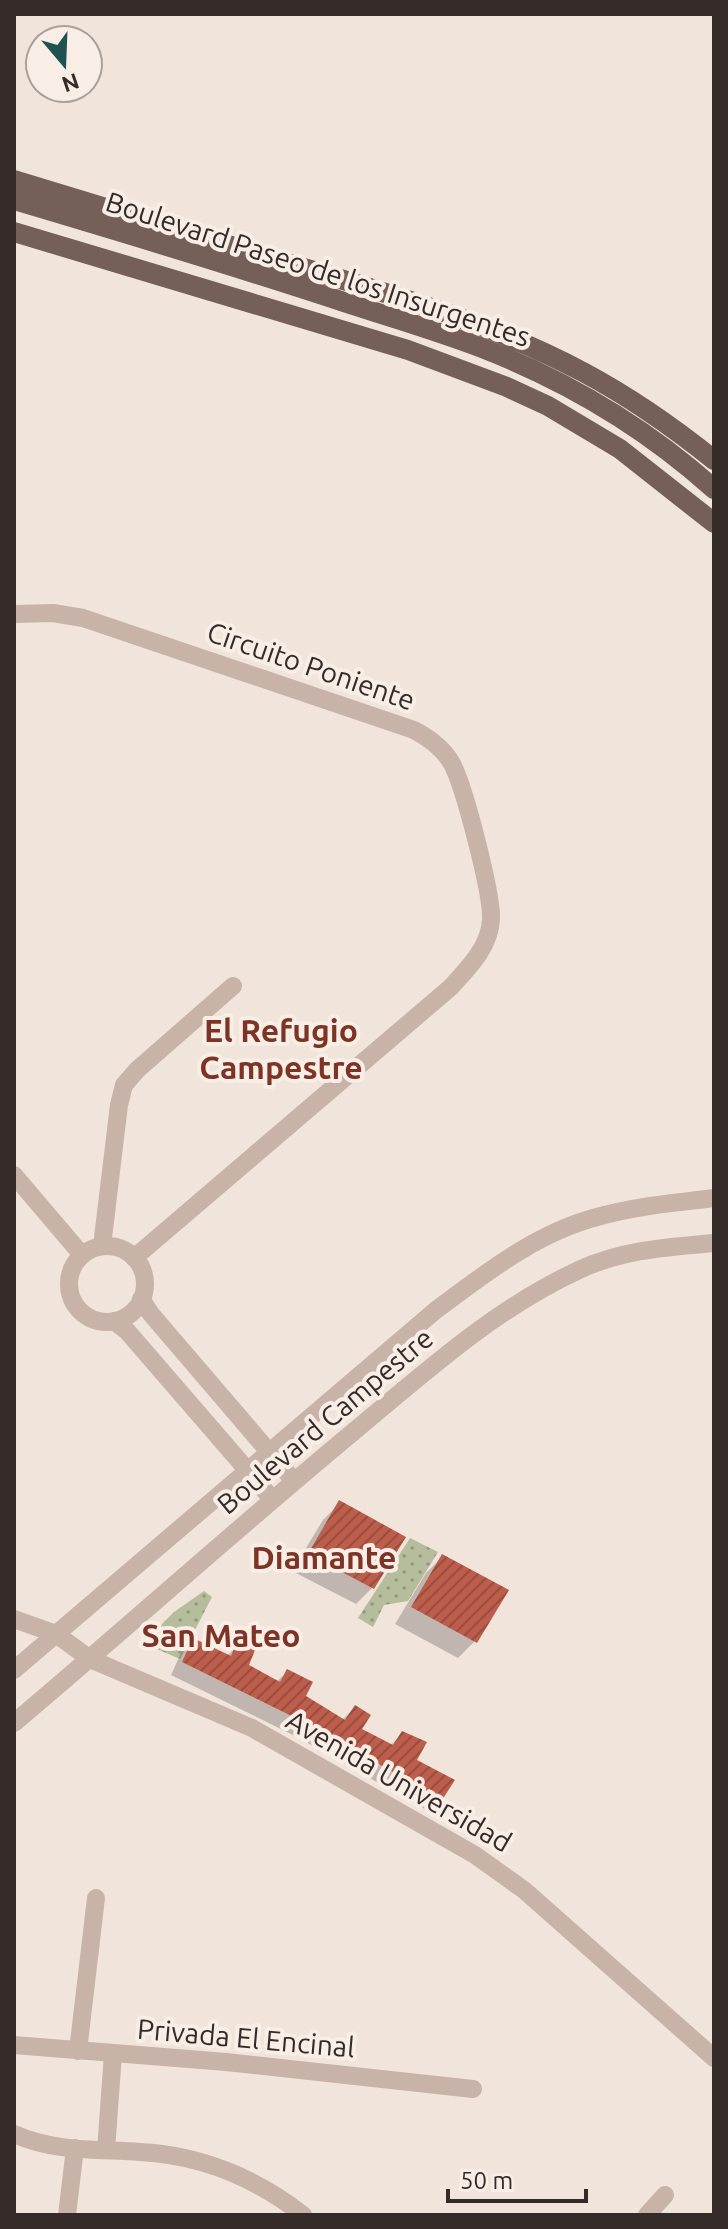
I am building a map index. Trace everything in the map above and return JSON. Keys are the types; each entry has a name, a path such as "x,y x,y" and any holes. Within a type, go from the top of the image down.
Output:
{"main road":[{"name":"Boulevard Paseo de los Insurgentes","path":"14,180 406,300 509,338 619,392 686,437 714,460"},
{"name":"Boulevard Paseo de los Insurgentes","path":"14,200 199,255 481,348 532,369 609,410 654,440 714,489"},
{"path":"14,232 408,350 507,387 548,406 620,449 714,523"}],"street":[{"name":"Circuito Poniente","path":"14,614 53,613 83,618 414,730 435,742 451,763 459,784 489,898 491,920 486,941 475,961 451,987 134,1258"},
{"path":"102,1246 124,1085 157,1050 233,986"},
{"path":"14,1175 82,1255"},
{"name":"Boulevard Campestre","path":"14,1670 436,1310 510,1257 547,1236 594,1217 639,1207 714,1198"},
{"name":"Boulevard Campestre","path":"14,1723 294,1481 499,1314 581,1269 611,1258 666,1247 714,1243"},
{"path":"102,1246 114,1246 134,1258 144,1277 141,1299 130,1313 114,1321 100,1321 87,1316 76,1306 70,1293 69,1279 73,1266 82,1255 102,1246"},
{"path":"141,1299 294,1481"},
{"path":"114,1321 127,1331 273,1500"},
{"name":"Avenida Universidad","path":"14,1619 56,1634 90,1659 252,1728 496,1869 714,2058"},
{"path":"78,2051 96,1898"},
{"name":"Privada El Encinal","path":"14,2045 226,2062 473,2089"},
{"path":"106,2150 113,2054"},
{"path":"14,2134 48,2146 182,2157 238,2174 277,2195 303,2215"},
{"path":"67,2215 75,2148"},
{"path":"647,2215 665,2195"}],"green space":[{"path":"410,1538 438,1552 408,1601 384,1605 373,1627 358,1618"},
{"path":"204,1591 212,1597 180,1659 143,1643 174,1612"}],"building":[{"path":"339,1500 406,1537 374,1589 308,1554"},
{"path":"442,1554 509,1590 477,1643 411,1607"},
{"path":"193,1638 231,1656 237,1642 255,1650 249,1665 280,1682 287,1669 313,1682 306,1696 345,1720 355,1705 371,1715 362,1729 393,1745 402,1731 427,1742 417,1760 455,1780 442,1800 312,1726 182,1662"}],"district":[{"name":"El Refugio Campestre","path":"281,1050"},
{"name":"Diamante","path":"324,1558"},
{"name":"San Mateo","path":"221,1636"}]}
